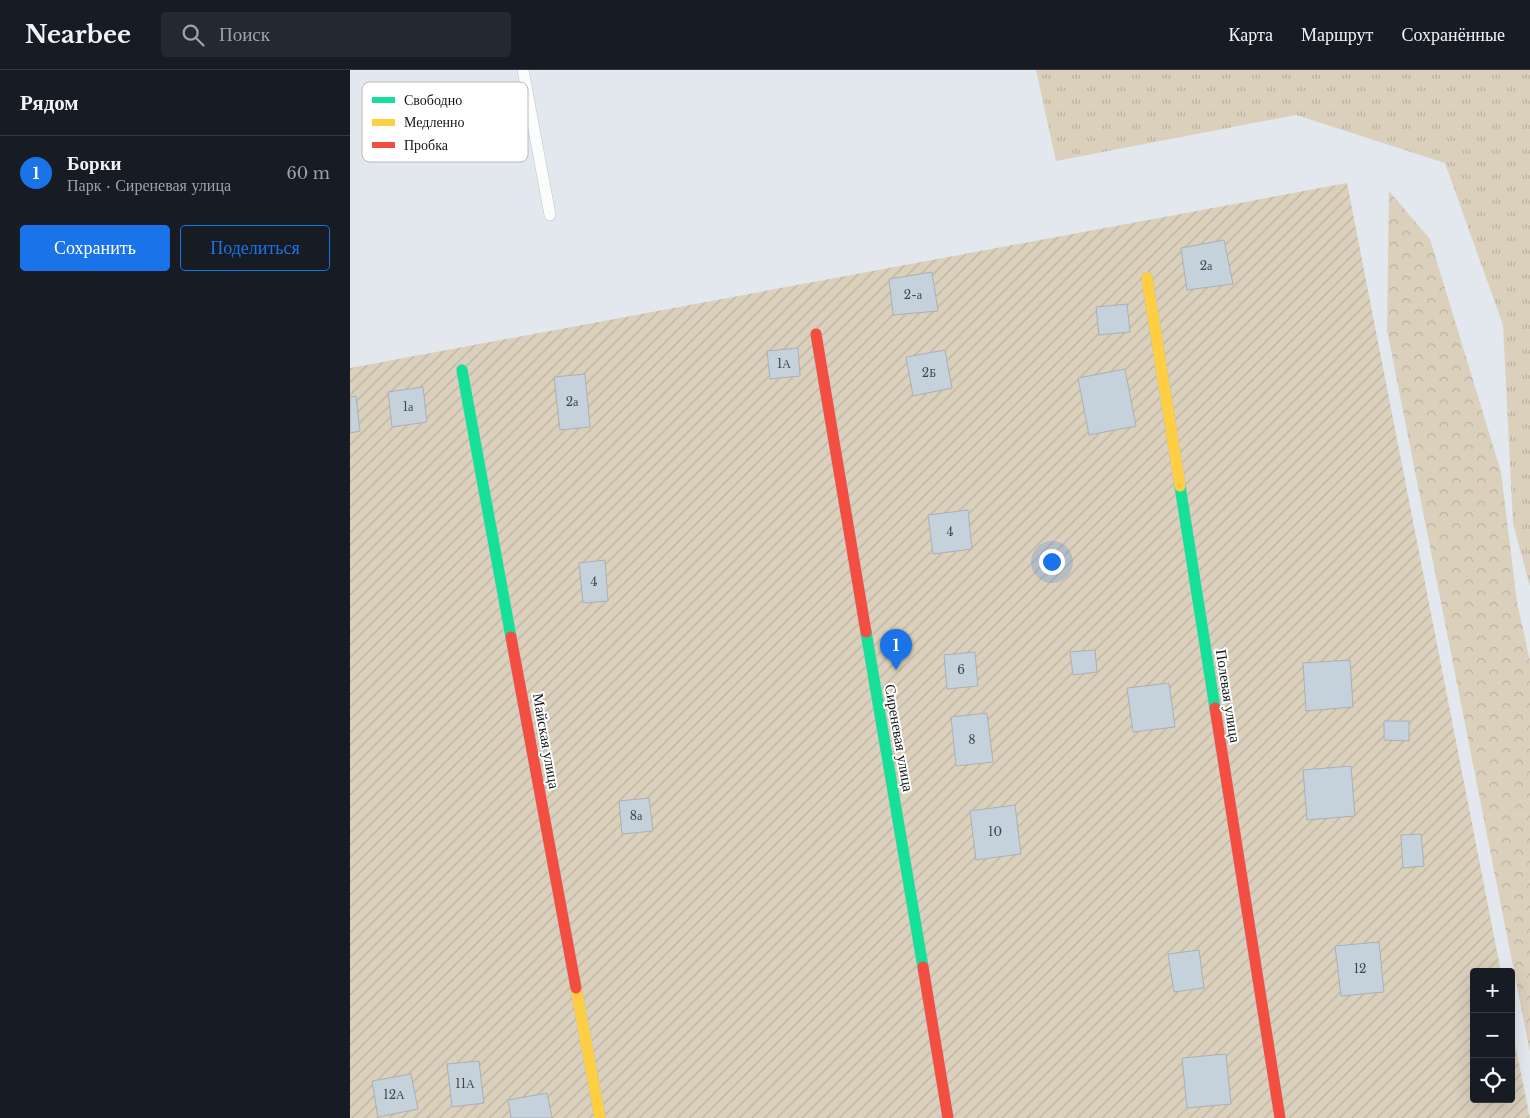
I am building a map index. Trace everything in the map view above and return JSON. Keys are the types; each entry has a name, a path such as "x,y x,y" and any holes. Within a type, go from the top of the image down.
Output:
{"street":[{"name":"Полевая улица","path":"1147,278 1280,1118"},
{"name":"Сиреневая улица","path":"816,334 948,1118"},
{"name":"Майская улица","path":"462,370 600,1118"}],"lane":[{"path":"528,97 550,215"}],"green space":[{"path":"1036,70 1530,70 1530,587 1513,523 1503,325 1445,163 1296,115 1056,161"},
{"path":"1347,183 1500,968 1470,968 1470,1103 1515,1103 1515,1044 1530,1118 350,1118 350,368"},
{"path":"1389,191 1430,239 1501,472 1517,602 1530,661 1530,1052 1515,968 1513,968 1387,330"}],"building":[{"path":"1224,240 1233,284 1187,290 1181,248"},
{"path":"932,272 938,311 893,315 889,279"},
{"path":"1127,304 1130,332 1099,335 1096,307"},
{"path":"798,348 800,376 770,379 767,351"},
{"path":"945,350 952,388 913,396 906,357"},
{"path":"1125,369 1136,426 1089,435 1078,378"},
{"path":"585,374 590,427 560,430 554,377"},
{"path":"423,387 427,422 392,427 388,392"},
{"path":"356,396 360,431 350,433 350,397"},
{"path":"968,510 972,549 933,554 928,515"},
{"path":"605,560 608,601 583,603 579,563"},
{"path":"1095,650 1097,672 1073,675 1070,652"},
{"path":"975,652 978,686 947,689 944,655"},
{"path":"1350,660 1353,707 1306,711 1303,663"},
{"path":"1169,683 1175,727 1133,732 1127,688"},
{"path":"987,713 993,762 956,766 951,717"},
{"path":"1384,721 1409,721 1409,741 1384,740"},
{"path":"1351,766 1355,816 1307,820 1303,770"},
{"path":"649,798 653,831 622,834 619,801"},
{"path":"1015,805 1021,854 976,860 970,811"},
{"path":"1421,834 1424,866 1403,868 1401,835"},
{"path":"1379,942 1384,992 1341,996 1335,946"},
{"path":"1199,950 1204,988 1174,992 1168,954"},
{"path":"1226,1054 1231,1104 1187,1108 1182,1058"},
{"path":"479,1061 484,1103 452,1107 447,1064"},
{"path":"411,1074 418,1109 378,1117 372,1081"},
{"path":"547,1093 552,1118 511,1118 508,1100"}],"traffic: fast":[{"path":"462,370 511,637"},
{"path":"1180,486 1215,708"},
{"path":"866,632 923,967"}],"traffic: slow":[{"path":"1147,278 1180,486"},
{"path":"576,988 600,1118"}],"traffic: jam":[{"path":"816,334 866,632"},
{"path":"511,637 576,988"},
{"path":"1215,708 1280,1118"},
{"path":"923,967 948,1118"}],"place":[{"name":"Борки","path":"896,670"}]}
